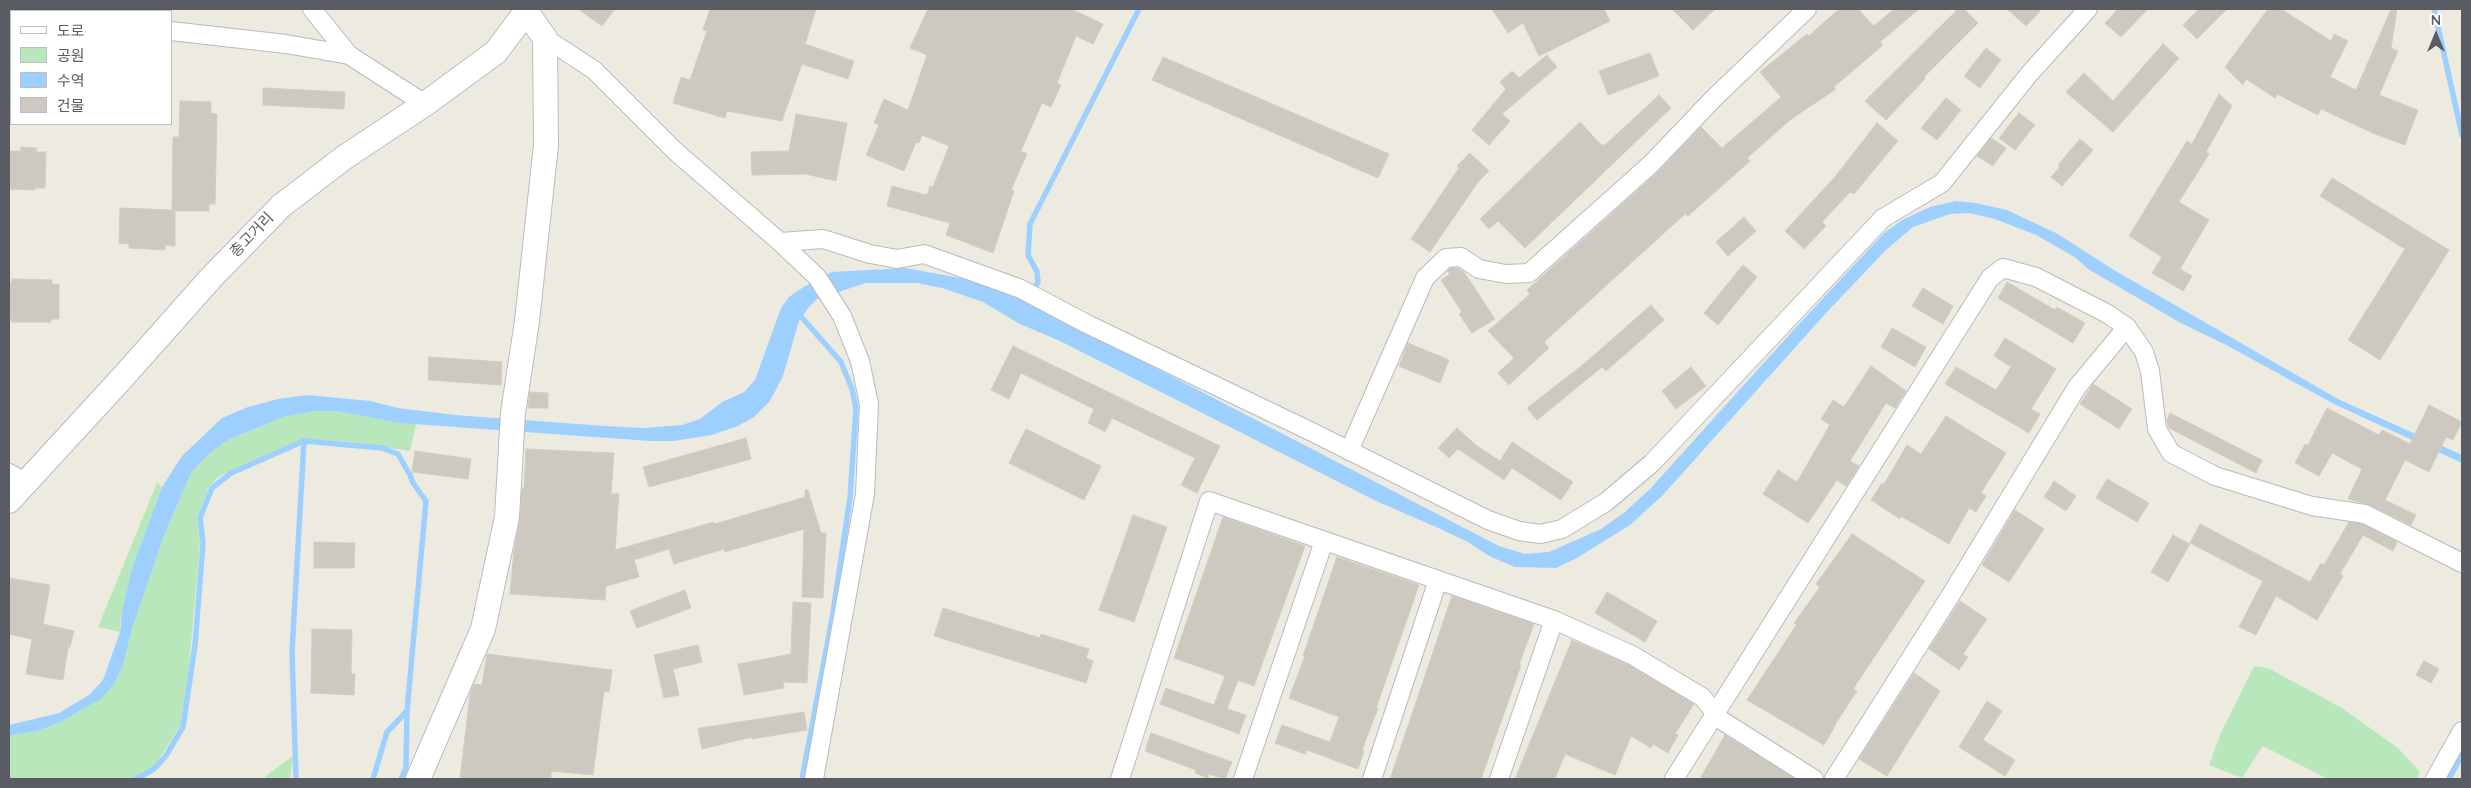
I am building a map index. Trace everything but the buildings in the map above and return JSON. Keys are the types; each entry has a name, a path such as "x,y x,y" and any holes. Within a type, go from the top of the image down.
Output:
{"street":[{"path":"312,9 349,55 424,104"},
{"path":"1349,451 1425,278 1446,258 1462,257 1479,269 1506,274 1529,273 1651,164 1715,97 1808,9"},
{"path":"780,242 823,239 870,254 898,258 924,254 1021,289 1086,324 1488,520 1519,530 1540,534 1562,529 1606,502 1652,463 1883,218 1942,183 2030,73 2088,9"},
{"path":"528,11 545,38 594,70 675,151 780,242 817,277 842,316 860,362 868,404 865,494 814,779"},
{"name":"총고거리","path":"9,501 17,478 123,377 210,279 281,206 345,156 424,104 496,52 528,11"},
{"path":"172,30 286,44 349,55"},
{"path":"418,779 483,629 508,517 510,443 513,413 527,320 546,145 545,38"},
{"path":"1674,779 1990,278 2003,268 2036,277 2106,313 2127,328 2144,352 2150,371 2157,428 2171,453 2215,476 2312,506 2365,514 2462,563"},
{"path":"1834,779 1952,592 2077,387 2127,328"},
{"path":"1120,779 1209,501 1554,620 1632,656 1702,697 1716,711 1721,720 1814,779"},
{"path":"1243,779 1324,541"},
{"path":"1372,779 1438,580"},
{"path":"1499,779 1554,620"},
{"path":"2435,779 2462,731"}],"green space":[{"path":"315,411 337,411 416,424 410,451 347,442 304,439 229,471 217,478 209,487 197,518 200,543 186,700 180,726 154,767 131,779 9,779 9,736 37,731 59,723 101,698 115,682 123,665 133,626 164,536 191,473 210,453 228,440 283,417"},
{"path":"157,483 162,487 131,571 120,623 120,632 98,627"},
{"path":"2254,666 2268,668 2342,708 2398,748 2420,772 2417,779 2328,779 2263,746 2242,778 2209,765 2221,733"},
{"path":"293,756 290,779 263,779 271,772"}],"water":[{"path":"1956,201 1976,203 2007,210 2056,233 2114,270 2338,399 2462,455 2462,463 2334,404 2228,346 2179,322 2088,269 2076,258 2036,235 1995,219 1969,213 1950,214 1913,227 1886,250 1827,312 1662,496 1630,525 1577,558 1556,568 1515,567 1489,556 1468,542 1376,501 1062,342 1018,323 983,302 942,288 917,283 866,283 817,299 799,321 783,376 770,401 754,417 738,426 712,435 674,441 650,441 400,423 337,411 315,411 283,417 228,440 210,453 191,473 164,536 133,626 123,665 115,682 102,698 59,723 37,731 9,736 9,725 59,713 89,695 103,680 120,632 122,612 131,571 162,487 182,456 222,418 248,407 278,399 308,395 370,401 398,408 455,415 643,428 682,425 700,419 722,402 744,392 755,380 781,308 789,297 832,272 905,268 960,278 1015,295 1499,546 1525,554 1549,552 1601,529 1625,512 1650,489 1884,233 1902,220 1930,207"}],"waterway":[{"path":"1032,291 1038,282 1037,272 1028,255 1030,224 1139,9"},
{"path":"2434,9 2462,135"},
{"path":"798,313 841,362 852,389 856,408 850,498 833,613 802,779"},
{"path":"136,779 154,769 165,757 183,727 195,645 203,543 200,518 212,488 231,473 304,441 382,448 398,454 413,483 426,501 407,711 387,732 373,779"},
{"path":"296,779 292,652 304,441"},
{"path":"401,779 406,768 407,711"},
{"path":"2449,779 2462,755"}]}
